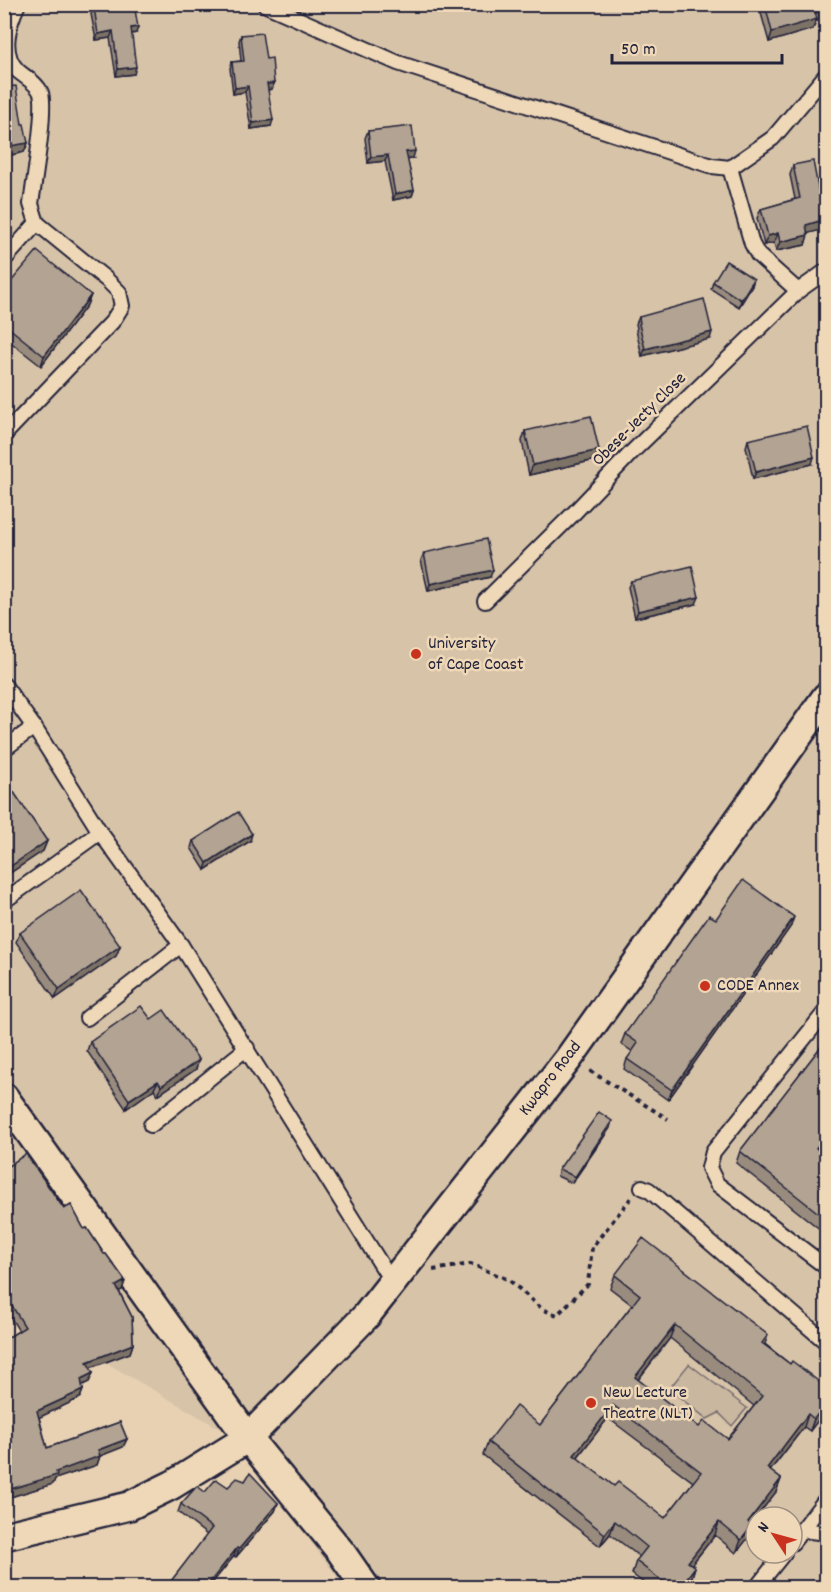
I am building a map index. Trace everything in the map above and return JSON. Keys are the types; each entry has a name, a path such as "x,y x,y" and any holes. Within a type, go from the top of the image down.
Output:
{"street":[{"name":"Kwapro Road","path":"4,1536 129,1506 172,1485 248,1437 366,1316 569,1058 826,697"},
{"path":"4,1096 248,1437 341,1552 366,1587"}],"lane":[{"path":"4,435 112,322 122,306 119,292 107,279 37,223 31,204 41,93 32,81 9,63 5,50 4,36 18,4"},
{"path":"264,4 398,63 712,166 730,168 773,138 826,75"},
{"path":"730,168 752,244 758,255 798,291"},
{"path":"4,260 37,223"},
{"name":"Obese-Jecty Close","path":"485,602 631,453 798,291 826,270"},
{"path":"4,685 34,727 100,832 181,945 392,1282"},
{"path":"4,749 34,727"},
{"path":"4,901 100,832"},
{"path":"87,1018 181,945"},
{"path":"826,1011 713,1152 709,1168 717,1184 826,1267"},
{"path":"151,1125 247,1048"},
{"path":"642,1187 649,1190 826,1342"},
{"path":"804,1529 826,1499"},
{"path":"804,1530 826,1533"},
{"path":"756,1587 774,1565"}],"path":[{"path":"569,1058 668,1119"},
{"path":"428,1271 471,1264 509,1280 542,1309 557,1315 588,1284 592,1247 642,1187"}],"shaded area":[{"name":"University of Cape Coast","path":"5,5 826,5 826,1587 345,1587 229,1434 5,1304"},
{"path":"689,1364 747,1408 732,1426 719,1413 707,1419 669,1389"}],"building":[{"path":"108,4 134,4 138,27 131,28 136,67 118,69 113,31 98,34 94,7"},
{"path":"765,4 826,4 826,10 815,13 817,19 772,32"},
{"path":"262,33 266,59 272,58 274,83 267,84 273,120 253,123 248,86 235,88 232,62 244,61 241,35"},
{"path":"16,86 22,124 24,124 28,143 10,146 8,136 4,136 4,87"},
{"path":"412,126 415,151 406,152 414,190 395,194 388,155 371,157 368,131"},
{"path":"813,161 826,219 806,225 808,235 780,242 778,233 768,236 761,209 800,198 793,165"},
{"path":"37,251 91,295 44,356 4,324 4,290"},
{"path":"726,261 754,279 741,300 713,282"},
{"path":"704,299 712,332 645,349 639,317"},
{"path":"591,416 599,450 533,465 525,431"},
{"path":"807,426 814,457 756,472 748,440"},
{"path":"486,539 493,570 430,584 424,553"},
{"path":"692,566 699,597 638,611 631,581"},
{"path":"4,778 47,841 8,868 6,865 4,867"},
{"path":"238,812 252,834 207,863 193,841"},
{"name":"CODE Annex","path":"743,880 794,917 672,1090 627,1059 638,1043 625,1034 709,915 716,919"},
{"path":"81,890 120,946 59,989 20,933"},
{"path":"141,1006 151,1019 164,1010 199,1060 161,1086 158,1081 129,1100 90,1042"},
{"path":"826,1040 826,1135 816,1148 826,1157 826,1219 740,1151"},
{"path":"599,1112 612,1121 575,1177 559,1169"},
{"path":"26,1154 64,1209 71,1205 84,1229 87,1228 124,1279 125,1281 116,1286 132,1317 133,1344 87,1362 93,1373 81,1379 83,1390 37,1411 47,1448 120,1422 127,1439 98,1450 100,1456 56,1472 57,1475 4,1491 4,1340 25,1327 4,1293 4,1169"},
{"path":"643,1238 768,1335 762,1343 790,1364 792,1361 826,1387 826,1403 814,1419 808,1414 767,1468 781,1479 761,1505 744,1505 744,1536 741,1540 719,1522 688,1562 695,1567 680,1587 670,1587 636,1561 647,1547 615,1521 605,1534 488,1442 516,1406 540,1425 640,1295 615,1275","holes":["675,1325 762,1396 728,1439 704,1421 699,1427 635,1377","613,1405 701,1472 665,1518 618,1482 614,1486 574,1455"]},
{"path":"250,1473 278,1503 239,1549 237,1548 206,1587 171,1587 168,1585 212,1528 181,1504 197,1486 205,1492 216,1479 228,1487 237,1478 245,1481"}],"place":[{"name":"University of Cape Coast","path":"416,654"},
{"name":"CODE Annex","path":"705,986"},
{"name":"New Lecture Theatre (NLT)","path":"591,1403"}]}
